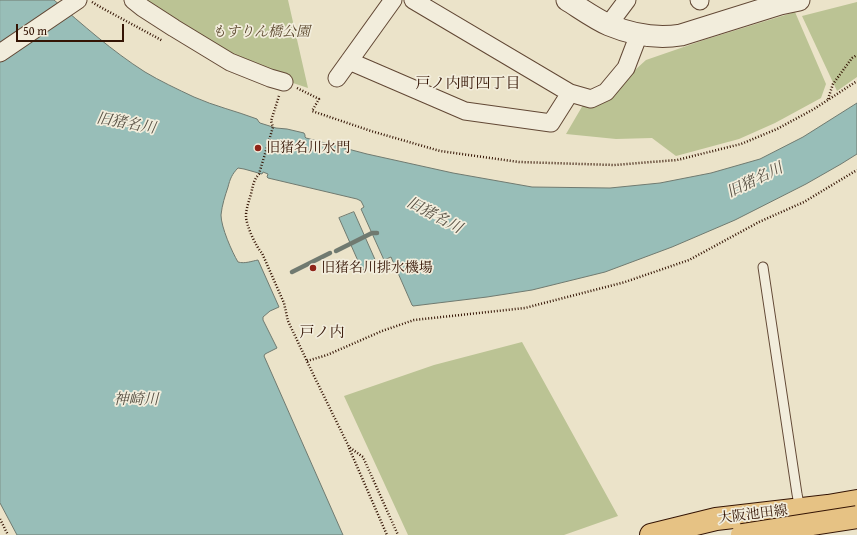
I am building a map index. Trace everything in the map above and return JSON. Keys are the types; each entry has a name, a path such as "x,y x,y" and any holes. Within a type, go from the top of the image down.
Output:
{"main road":[{"name":"大阪池田線","path":"651,535 716,519 828,506 857,501"},
{"path":"742,535 857,517"}],"street":[{"path":"0,53 78,0"},
{"path":"133,0 143,8 230,62 284,82"},
{"path":"337,78 393,0"},
{"path":"413,0 570,93 591,99 606,92 626,68 639,34"},
{"path":"567,0 609,24 639,34 657,37 681,35 785,1"},
{"path":"609,24 627,0"},
{"path":"349,61 465,111 551,123 570,93"},
{"path":"828,506 832,535"}],"lane":[{"path":"763,267 800,509"}],"path":[{"path":"90,0 154,37"},
{"path":"828,100 833,84 852,58 857,55"},
{"path":"387,535 349,447 288,321 284,303 262,253 258,249 247,224 246,218 248,206 255,179 259,174 273,127 271,121 284,82 319,99 312,111 371,131 440,151 519,162 614,165 676,160 741,144 777,129 814,109 857,81"},
{"path":"307,361 327,355 382,331 414,320 525,308 625,282 689,260 759,222 804,202 857,170"},
{"path":"349,447 363,457 398,535"},
{"path":"0,519 8,535"}],"green space":[{"name":"もすりん橋公園","path":"145,0 288,0 308,88 293,83 288,79 235,56"},
{"path":"857,2 857,77 837,91 802,16"},
{"path":"795,12 826,84 821,98 775,123 739,139 676,156 652,138 616,139 566,134 583,105 604,98 646,60 704,40"},
{"path":"522,342 618,516 564,535 408,535 344,396 434,365"}],"water":[{"name":"神崎川","path":"0,0 54,0 109,47 145,72 194,97 257,119 260,123 276,128 304,133 306,138 367,154 453,173 532,187 610,188 660,183 711,173 760,159 803,137 857,103 857,154 806,184 735,220 672,247 605,272 532,290 413,306 391,257 384,260 361,209 364,207 361,201 268,178 268,174 263,172 262,174 238,168 230,179 222,208 221,220 230,246 238,262 246,263 258,260 279,307 270,311 263,317 263,320 277,348 264,356 343,535 17,535 0,503"},
{"path":"354,212 377,264 362,270 339,218"}],"waterway":[{"path":"336,251 372,233 377,233"},
{"path":"292,272 330,253"}],"place":[{"name":"旧猪名川水門","path":"258,148"},
{"name":"旧猪名川排水機場","path":"313,268"}],"district":[{"name":"戸ノ内町四丁目","path":"468,84"},
{"name":"戸ノ内","path":"322,333"}],"water label":[{"name":"旧猪名川","path":"126,124"},
{"name":"旧猪名川","path":"755,181"},
{"name":"旧猪名川","path":"434,216"}]}
